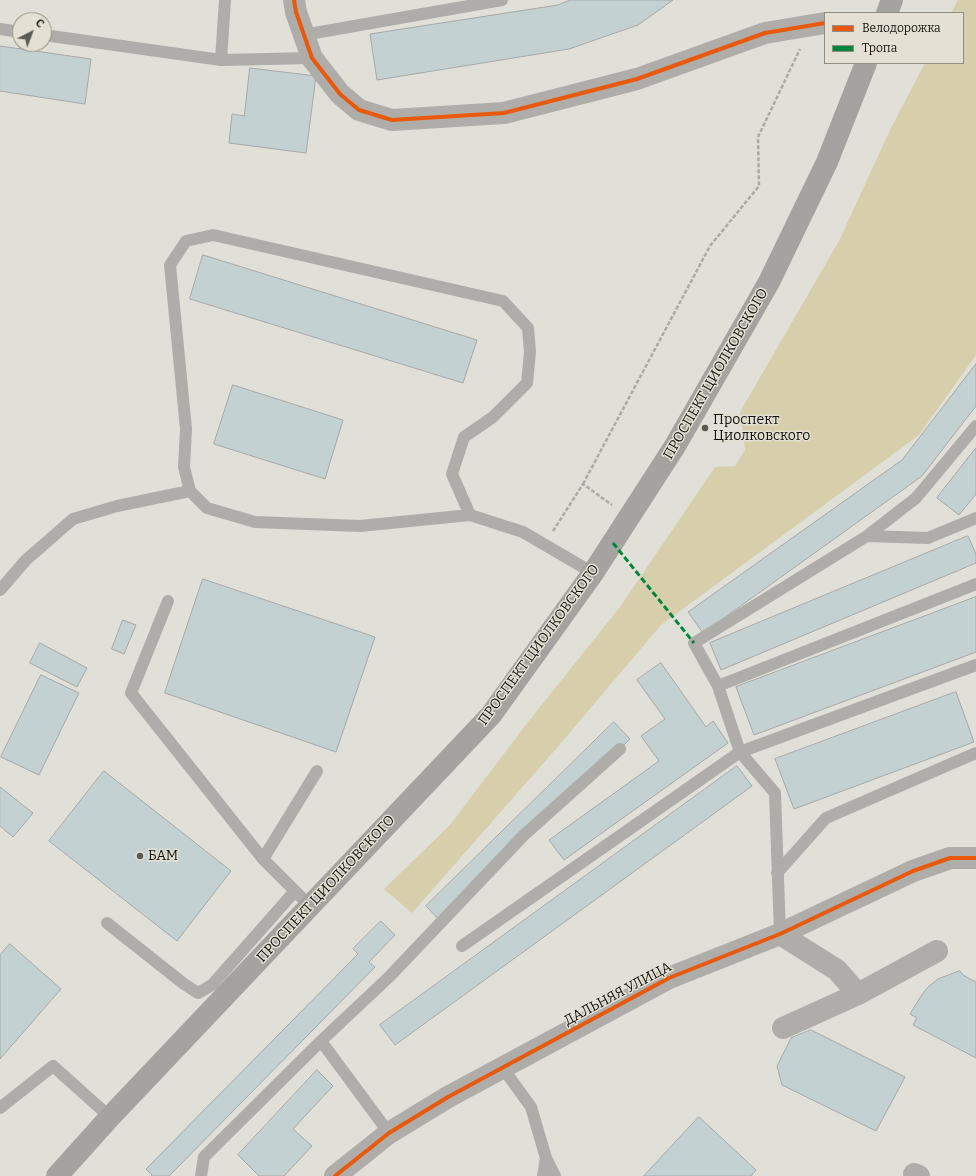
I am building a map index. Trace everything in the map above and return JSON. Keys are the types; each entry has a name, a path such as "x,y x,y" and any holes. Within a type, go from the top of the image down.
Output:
{"main road":[{"path":"887,12 892,0"},
{"name":"ПРОСПЕКТ ЦИОЛКОВСКОГО","path":"57,1176 110,1116 490,715 593,573 675,446 769,282 827,162 866,64"}],"street":[{"path":"294,0 303,35 312,58 340,94 359,110 392,120 504,113 637,79 765,33 818,24"},
{"name":"ДАЛЬНЯЯ УЛИЦА","path":"335,1176 389,1133 448,1097 669,978 780,934 912,871 950,858 976,858"},
{"path":"780,934 837,970 858,994"},
{"path":"783,1028 858,994 937,951"}],"lane":[{"path":"221,60 226,0"},
{"path":"303,35 502,0"},
{"path":"0,29 12,31"},
{"path":"52,36 221,60 312,58"},
{"path":"470,515 452,474 464,437 493,417 527,383 530,352 528,328 503,301 213,235 186,241 170,265 186,429 184,467 190,491 207,508 255,522 360,526 470,515 523,532 593,573"},
{"path":"780,934 775,793 740,752 718,686 694,643 867,536 916,498 976,426"},
{"path":"0,590 26,560 73,519 117,506 190,491"},
{"path":"867,536 928,538 976,518"},
{"path":"718,686 976,584"},
{"path":"168,601 132,693 263,858 310,906"},
{"path":"462,946 740,752 976,665"},
{"path":"201,1176 204,1157 321,1041 389,977 524,836 620,749"},
{"path":"777,874 826,818 976,753"},
{"path":"263,858 317,771"},
{"path":"107,923 184,984 198,992 212,985 295,891"},
{"path":"321,1041 389,1133"},
{"path":"0,1108 53,1066 110,1116"},
{"path":"502,1067 530,1107 546,1158 555,1176"},
{"path":"543,1176 546,1158"}],"path":[{"path":"583,484 710,246 759,186 758,137 818,24"}],"shaded area":[{"path":"958,0 976,0 976,355 919,435 661,625 555,750 412,913 384,889 450,825 528,722 620,607 715,467 735,466 745,450 740,412 839,241 890,130 924,64 964,64 964,12 952,12"}],"building":[{"path":"570,0 673,0 638,25 569,49 377,80 370,34 558,5"},
{"path":"0,46 12,48 12,52 42,52 91,59 85,104 0,91"},
{"path":"250,68 316,76 306,153 229,143 232,114 244,116"},
{"path":"203,255 477,340 463,383 190,299"},
{"path":"976,364 976,406 922,476 703,633 688,612 902,460"},
{"path":"233,385 343,420 325,479 214,444"},
{"path":"976,448 976,494 959,515 937,498"},
{"path":"968,536 976,554 976,563 721,670 710,643"},
{"path":"203,579 375,637 336,752 165,693"},
{"path":"976,597 976,652 754,735 736,687"},
{"path":"123,620 136,625 124,654 112,649"},
{"path":"40,643 87,668 77,687 30,663"},
{"path":"661,663 706,727 713,721 728,743 564,860 549,840 659,761 641,736 665,719 637,680"},
{"path":"41,675 79,693 39,775 1,757"},
{"path":"956,692 974,742 794,809 775,759"},
{"path":"614,722 630,739 442,923 426,906"},
{"path":"737,766 752,786 395,1045 380,1025"},
{"name":"БАМ","path":"104,771 231,871 177,941 49,841"},
{"path":"0,787 33,813 13,837 0,826"},
{"path":"381,921 395,935 369,962 375,967 169,1176 151,1176 152,1175 146,1169 358,954 353,949"},
{"path":"10,944 61,989 0,1059 0,955"},
{"path":"960,971 963,975 976,982 976,1058 913,1025 917,1018 910,1014 928,987 938,979"},
{"path":"811,1030 905,1077 876,1131 782,1085 777,1066 791,1038"},
{"path":"317,1070 333,1086 293,1129 312,1146 284,1176 259,1176 238,1155"},
{"path":"699,1117 756,1170 751,1176 644,1176"}],"marked path":[{"path":"613,543 694,643"}],"cycle path":[{"path":"294,0 296,12 312,58 340,94 359,110 392,120 504,113 637,79 765,33 824,23"},
{"path":"335,1176 389,1133 448,1097 669,978 780,934 913,871 950,858 976,858"}],"place":[{"name":"Проспект Циолковского","path":"705,428"},
{"name":"БАМ","path":"140,856"}]}
